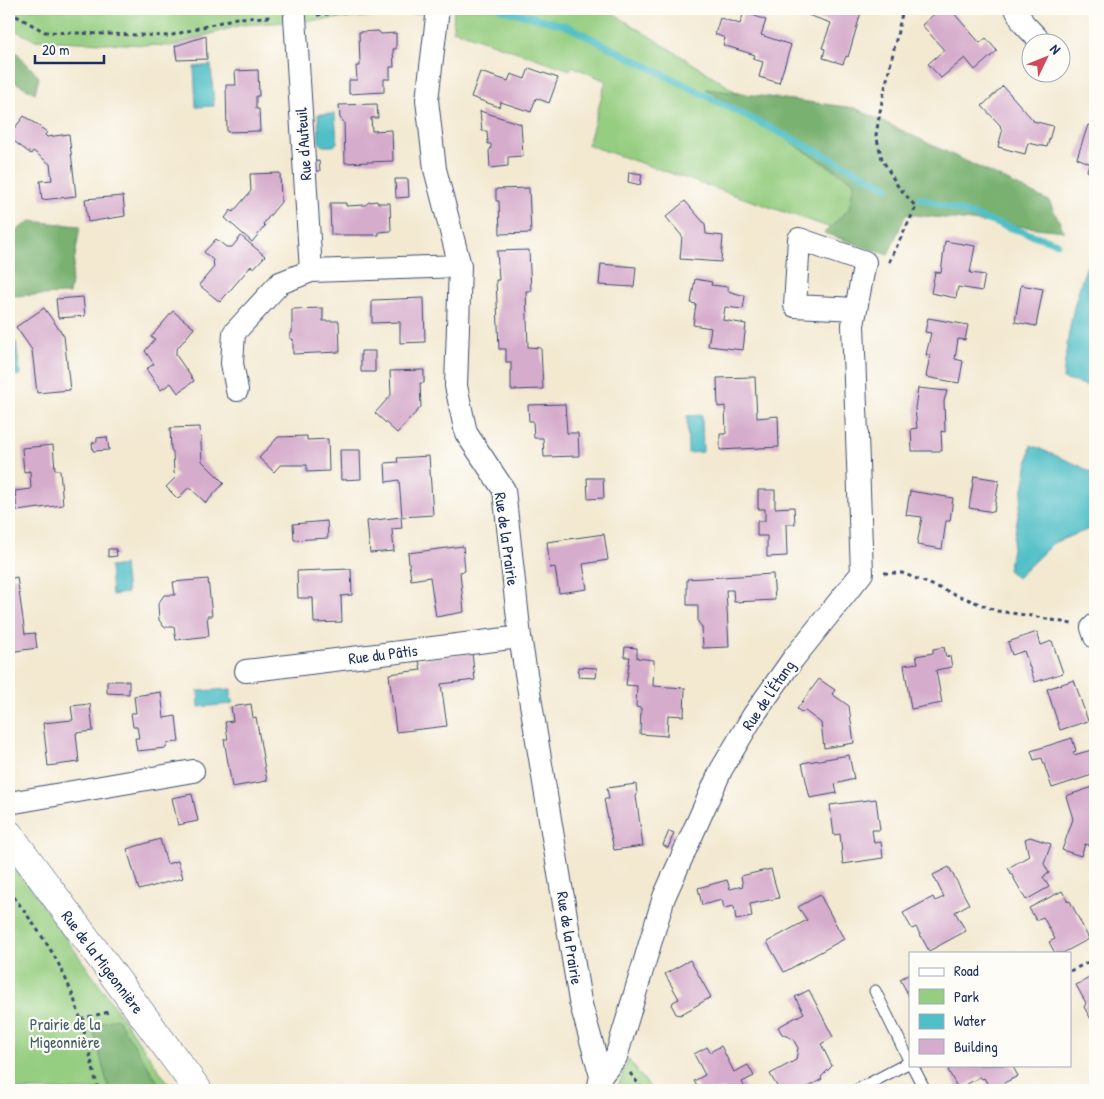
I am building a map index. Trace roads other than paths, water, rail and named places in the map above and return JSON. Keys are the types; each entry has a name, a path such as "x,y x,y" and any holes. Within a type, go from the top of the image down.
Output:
{"street":[{"name":"Rue de la Prairie","path":"438,9 426,100 435,169 460,266 456,386 466,433 504,490 520,637 580,1002 600,1083"},
{"path":"1016,9 1023,23 1032,32"},
{"name":"Rue d'Auteuil","path":"295,17 311,271"},
{"path":"799,239 865,262 856,309 795,306 799,239"},
{"path":"237,390 232,363 234,333 280,283 311,271 460,266"},
{"name":"Rue de l'Étang","path":"600,1083 616,1057 664,897 721,770 753,716 793,659 862,573 853,325 856,309"},
{"name":"Rue du Pâtis","path":"246,671 520,637"},
{"path":"9,804 193,771"},
{"name":"Rue de la Migeonnière","path":"9,834 198,1090"}],"lane":[{"path":"875,991 909,1060"},
{"path":"857,1090 909,1063"},
{"path":"913,1066 925,1090"}],"water":[{"path":"211,65 214,106 196,107 194,67"},
{"path":"318,114 335,114 337,143 334,146 323,146 319,142"},
{"path":"1089,261 1095,262 1095,388 1063,379 1072,319 1083,275"},
{"path":"9,342 16,342 20,375 9,376"},
{"path":"702,415 703,452 688,453 687,416"},
{"path":"1031,445 1080,466 1095,475 1095,527 1053,543 1017,578 1008,570"},
{"path":"124,565 127,593 112,595 110,567"},
{"path":"231,689 233,702 231,704 199,707 198,691"}],"waterway":[{"path":"501,9 567,26 888,187"},
{"path":"920,198 1057,243"}],"park label":[{"name":"Prairie de la Migeonnière","path":"65,1033"}]}
